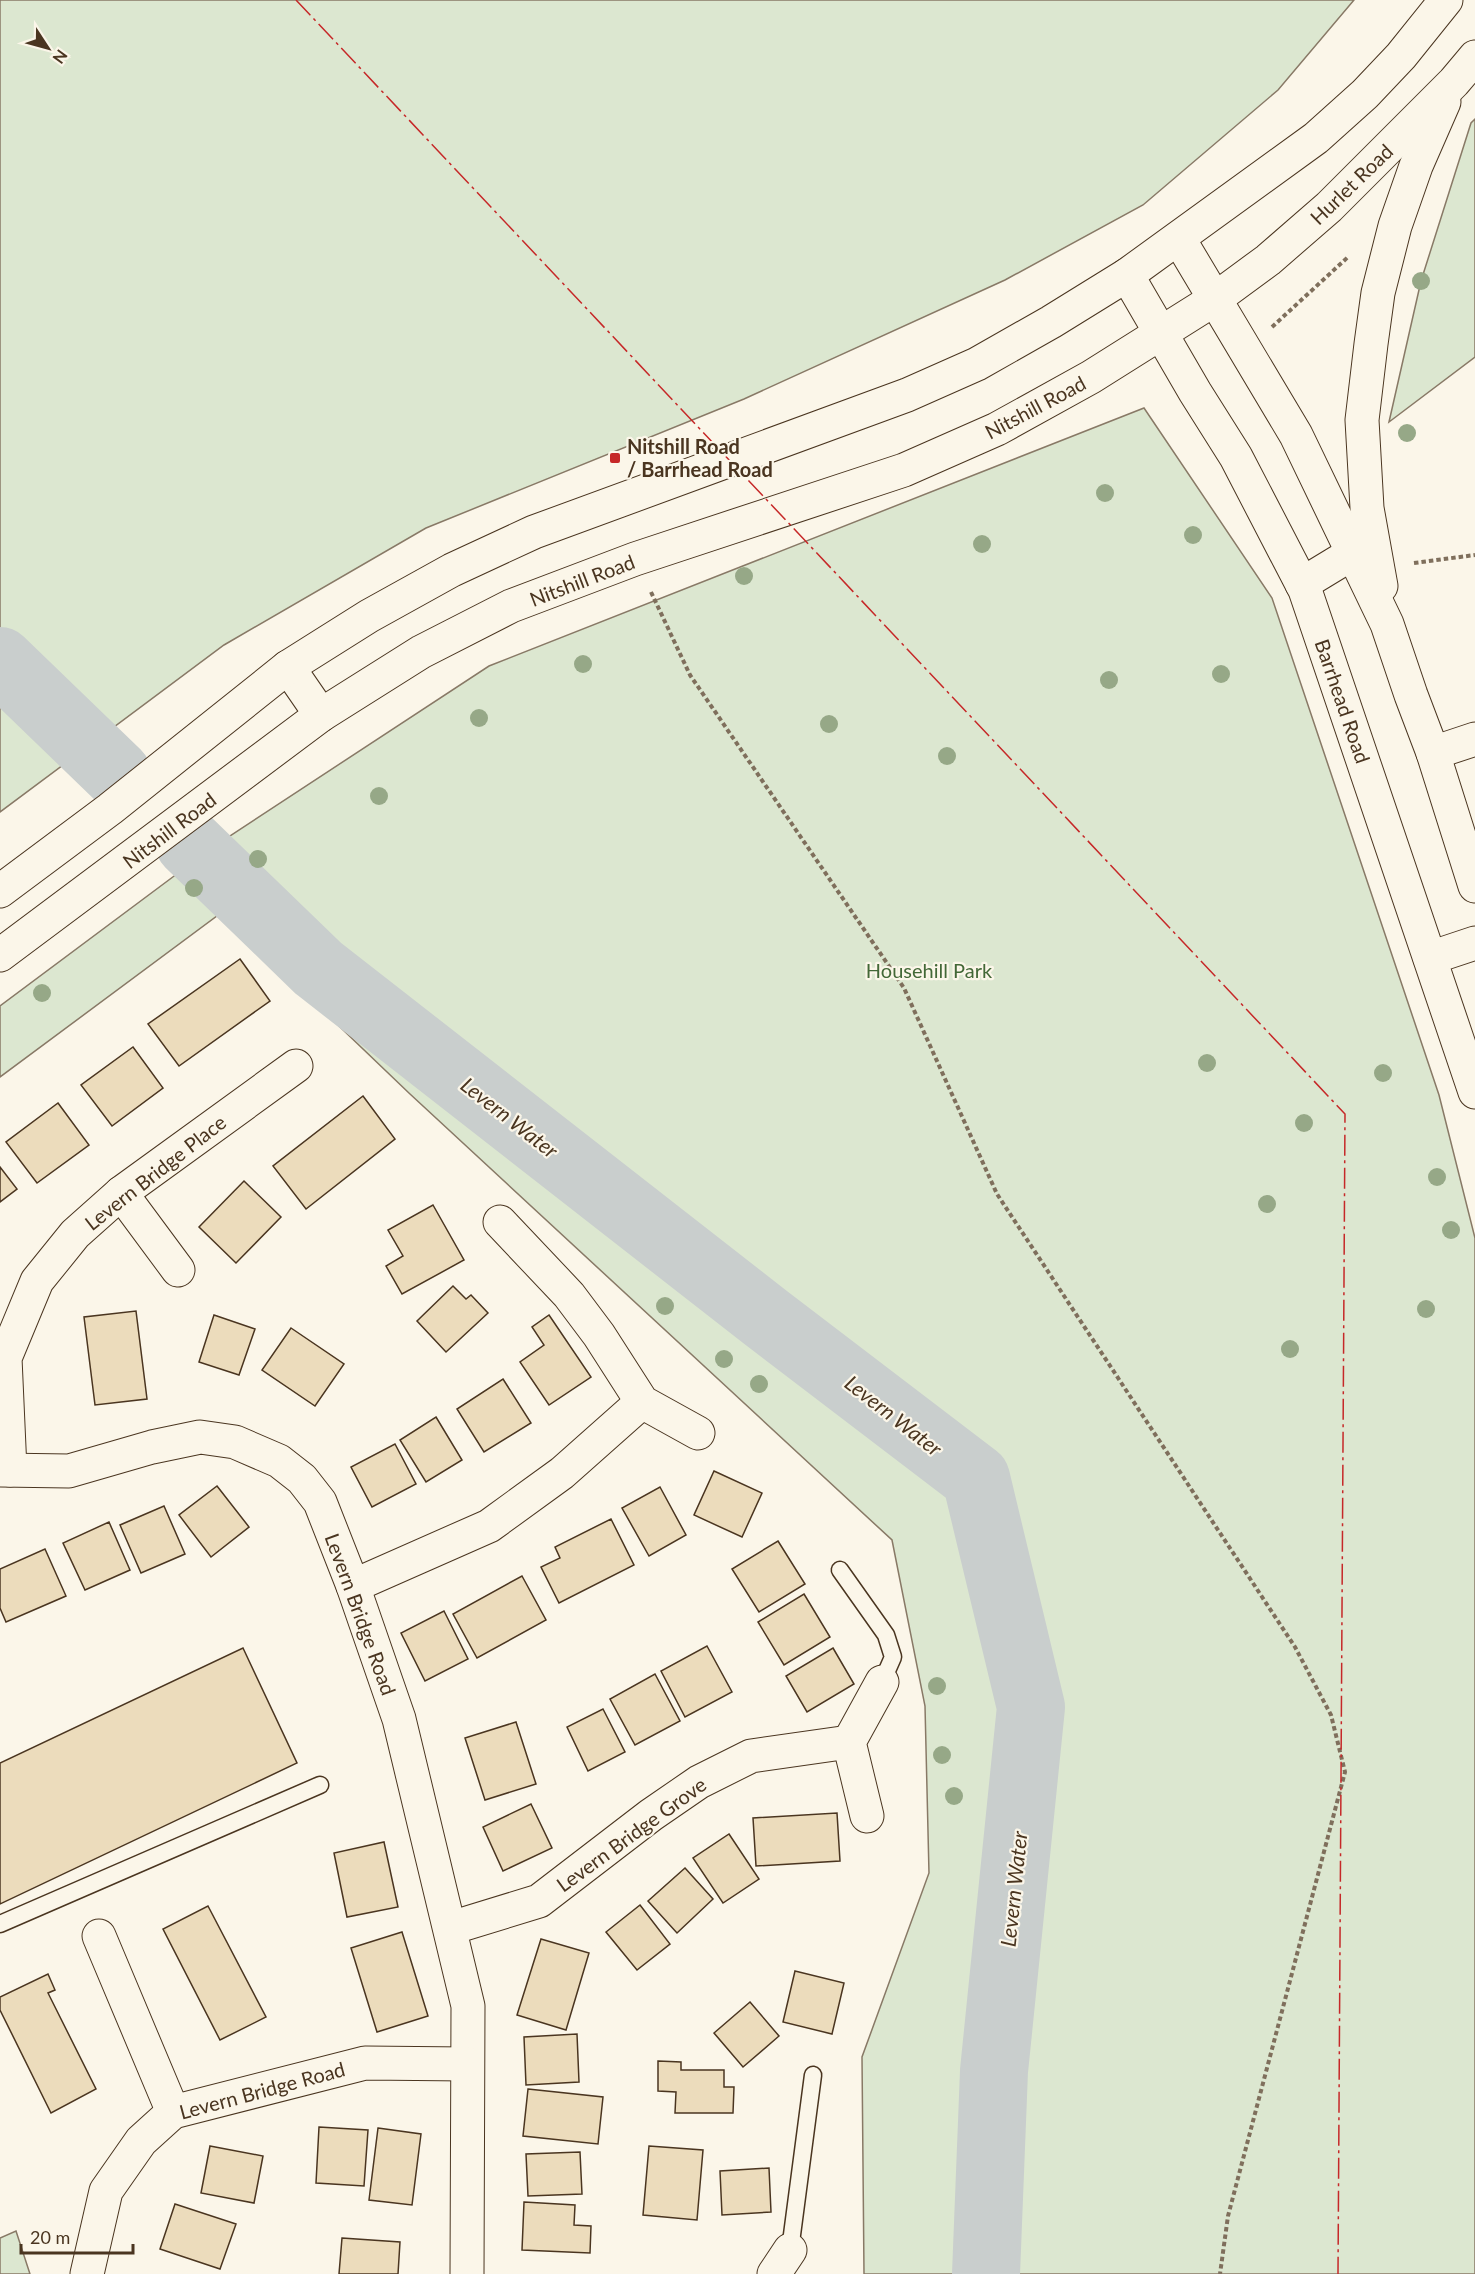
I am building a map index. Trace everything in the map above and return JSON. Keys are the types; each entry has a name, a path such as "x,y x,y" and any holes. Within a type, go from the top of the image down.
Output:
{"main road":[{"path":"0,891 110,808 288,667 369,616 463,565 534,532 907,395 977,364 1127,275 1316,138 1401,56 1442,5"},
{"name":"Hurlet Road","path":"1215,298 1268,260 1329,207 1454,82 1475,57"},
{"path":"1365,560 1367,508 1362,420 1378,293 1416,166 1432,124 1454,82"},
{"path":"1179,239 1296,435 1365,560 1411,695 1434,753 1475,886"},
{"name":"Barrhead Road","path":"1127,275 1236,457 1302,584 1475,1092"},
{"name":"Nitshill Road","path":"0,956 321,715 422,652 511,606 635,559 904,470 997,429 1091,377 1215,298"},
{"path":"1302,584 1365,560"},
{"path":"288,667 321,715"},
{"path":"1434,753 1475,739"},
{"path":"1430,958 1475,943"},
{"name":"Levern Bridge Place","path":"5,1470 5,1358 37,1281 75,1234 122,1193 296,1066"},
{"path":"122,1193 178,1270"},
{"path":"500,1222 569,1295 599,1335 642,1402 698,1433"},
{"path":"353,1586 489,1526 562,1473 642,1402"},
{"name":"Levern Bridge Road","path":"5,1470 69,1471 152,1447 200,1437 235,1442 279,1461 302,1479 320,1502 353,1586 399,1719 468,2006 467,2274"},
{"path":"867,1816 849,1742 882,1682"},
{"name":"Levern Bridge Grove","path":"451,1928 539,1901 651,1815 699,1782 751,1756 849,1742"},
{"path":"99,1936 173,2112"},
{"name":"Levern Bridge Road","path":"87,2274 106,2192 141,2141 173,2112 365,2063 467,2064"}],"lane":[{"path":"840,1570 885,1635 893,1657 882,1682"},
{"path":"0,1924 320,1785"},
{"path":"782,2262 813,2075"}],"path":[{"path":"1246,352 1356,250 1393,239"},
{"path":"1365,560 1475,555"},
{"path":"635,559 690,675 904,988 997,1194 1295,1647 1331,1715 1345,1772 1228,2216 1220,2274"}],"green space":[{"path":"0,0 1354,0 1278,90 1143,205 1005,280 744,399 426,528 224,645 0,812"},
{"path":"1475,119 1475,357 1389,422 1421,281 1471,123"},
{"name":"Househill Park","path":"1144,408 1272,598 1439,1095 1475,1238 1475,2274 864,2274 862,2057 929,1873 925,1706 892,1540 410,1094 221,913 0,1077 0,1006 213,847 489,666"},
{"path":"16,2231 30,2274 0,2274 0,2238"}],"building":[{"path":"240,959 270,1001 179,1066 148,1024"},
{"path":"133,1047 163,1088 112,1126 81,1085"},
{"path":"363,1096 395,1139 306,1209 273,1166"},
{"path":"58,1103 89,1145 37,1183 6,1142"},
{"path":"0,1167 17,1189 0,1202"},
{"path":"244,1181 281,1217 236,1263 199,1227"},
{"path":"433,1205 464,1260 402,1294 386,1266 403,1256 388,1230"},
{"path":"453,1286 466,1299 471,1295 488,1313 446,1352 417,1321"},
{"path":"136,1311 147,1399 95,1405 84,1317"},
{"path":"214,1315 255,1329 239,1375 199,1362"},
{"path":"549,1315 591,1377 549,1405 520,1362 544,1345 532,1327"},
{"path":"291,1328 344,1364 315,1406 262,1370"},
{"path":"503,1379 531,1423 484,1452 457,1409"},
{"path":"436,1417 462,1460 426,1482 400,1440"},
{"path":"395,1444 416,1484 372,1507 351,1467"},
{"path":"714,1471 762,1493 742,1537 694,1515"},
{"path":"217,1486 249,1527 211,1557 179,1515"},
{"path":"660,1487 686,1535 649,1556 622,1508"},
{"path":"164,1506 185,1554 141,1573 120,1525"},
{"path":"611,1519 634,1565 559,1603 541,1567 560,1558 555,1547"},
{"path":"109,1522 130,1570 85,1590 63,1543"},
{"path":"778,1541 805,1584 759,1612 732,1569"},
{"path":"45,1549 66,1596 6,1622 0,1608 0,1569"},
{"path":"522,1576 546,1620 477,1658 453,1614"},
{"path":"804,1594 830,1637 784,1665 758,1622"},
{"path":"444,1611 468,1659 425,1681 401,1633"},
{"path":"707,1646 732,1692 685,1717 661,1671"},
{"path":"243,1648 297,1763 0,1904 0,1763"},
{"path":"833,1648 854,1684 807,1712 786,1676"},
{"path":"655,1674 680,1721 635,1745 610,1699"},
{"path":"603,1709 625,1752 588,1771 567,1727"},
{"path":"516,1722 536,1784 485,1800 465,1738"},
{"path":"531,1804 552,1848 503,1871 483,1827"},
{"path":"837,1813 840,1861 756,1866 753,1818"},
{"path":"729,1834 759,1879 723,1903 693,1858"},
{"path":"384,1842 398,1907 347,1917 334,1853"},
{"path":"685,1868 713,1899 677,1933 648,1901"},
{"path":"640,1905 670,1944 637,1970 606,1932"},
{"path":"208,1906 266,2017 220,2040 163,1929"},
{"path":"402,1932 428,2016 377,2032 351,1948"},
{"path":"541,1939 589,1953 566,2030 517,2015"},
{"path":"795,1971 844,1983 832,2034 783,2022"},
{"path":"48,1974 55,1990 48,1993 96,2089 51,2113 0,2010 0,1997"},
{"path":"750,2002 779,2036 743,2067 714,2033"},
{"path":"577,2034 579,2082 526,2085 524,2037"},
{"path":"658,2061 681,2062 681,2070 724,2070 724,2087 734,2087 733,2113 675,2113 676,2092 658,2091"},
{"path":"528,2089 603,2097 598,2144 523,2136"},
{"path":"319,2127 368,2130 364,2186 316,2183"},
{"path":"378,2128 421,2134 412,2205 369,2200"},
{"path":"210,2146 263,2156 254,2203 201,2193"},
{"path":"649,2146 703,2150 697,2220 643,2215"},
{"path":"580,2152 582,2194 528,2196 526,2154"},
{"path":"769,2168 771,2212 722,2215 720,2171"},
{"path":"524,2202 575,2205 574,2225 591,2226 590,2253 522,2250"},
{"path":"175,2204 236,2224 220,2269 160,2249"},
{"path":"342,2238 400,2242 398,2274 339,2274"}],"waterway":[{"name":"Levern Water","path":"0,661 117,774"},
{"name":"Levern Water","path":"189,843 318,968 765,1317 976,1478 1031,1707 994,2071 986,2274"}],"power":[{"path":"296,0 1345,1114 1338,2274"}],"place":[{"name":"Nitshill Road / Barrhead Road","path":"615,458"}]}
